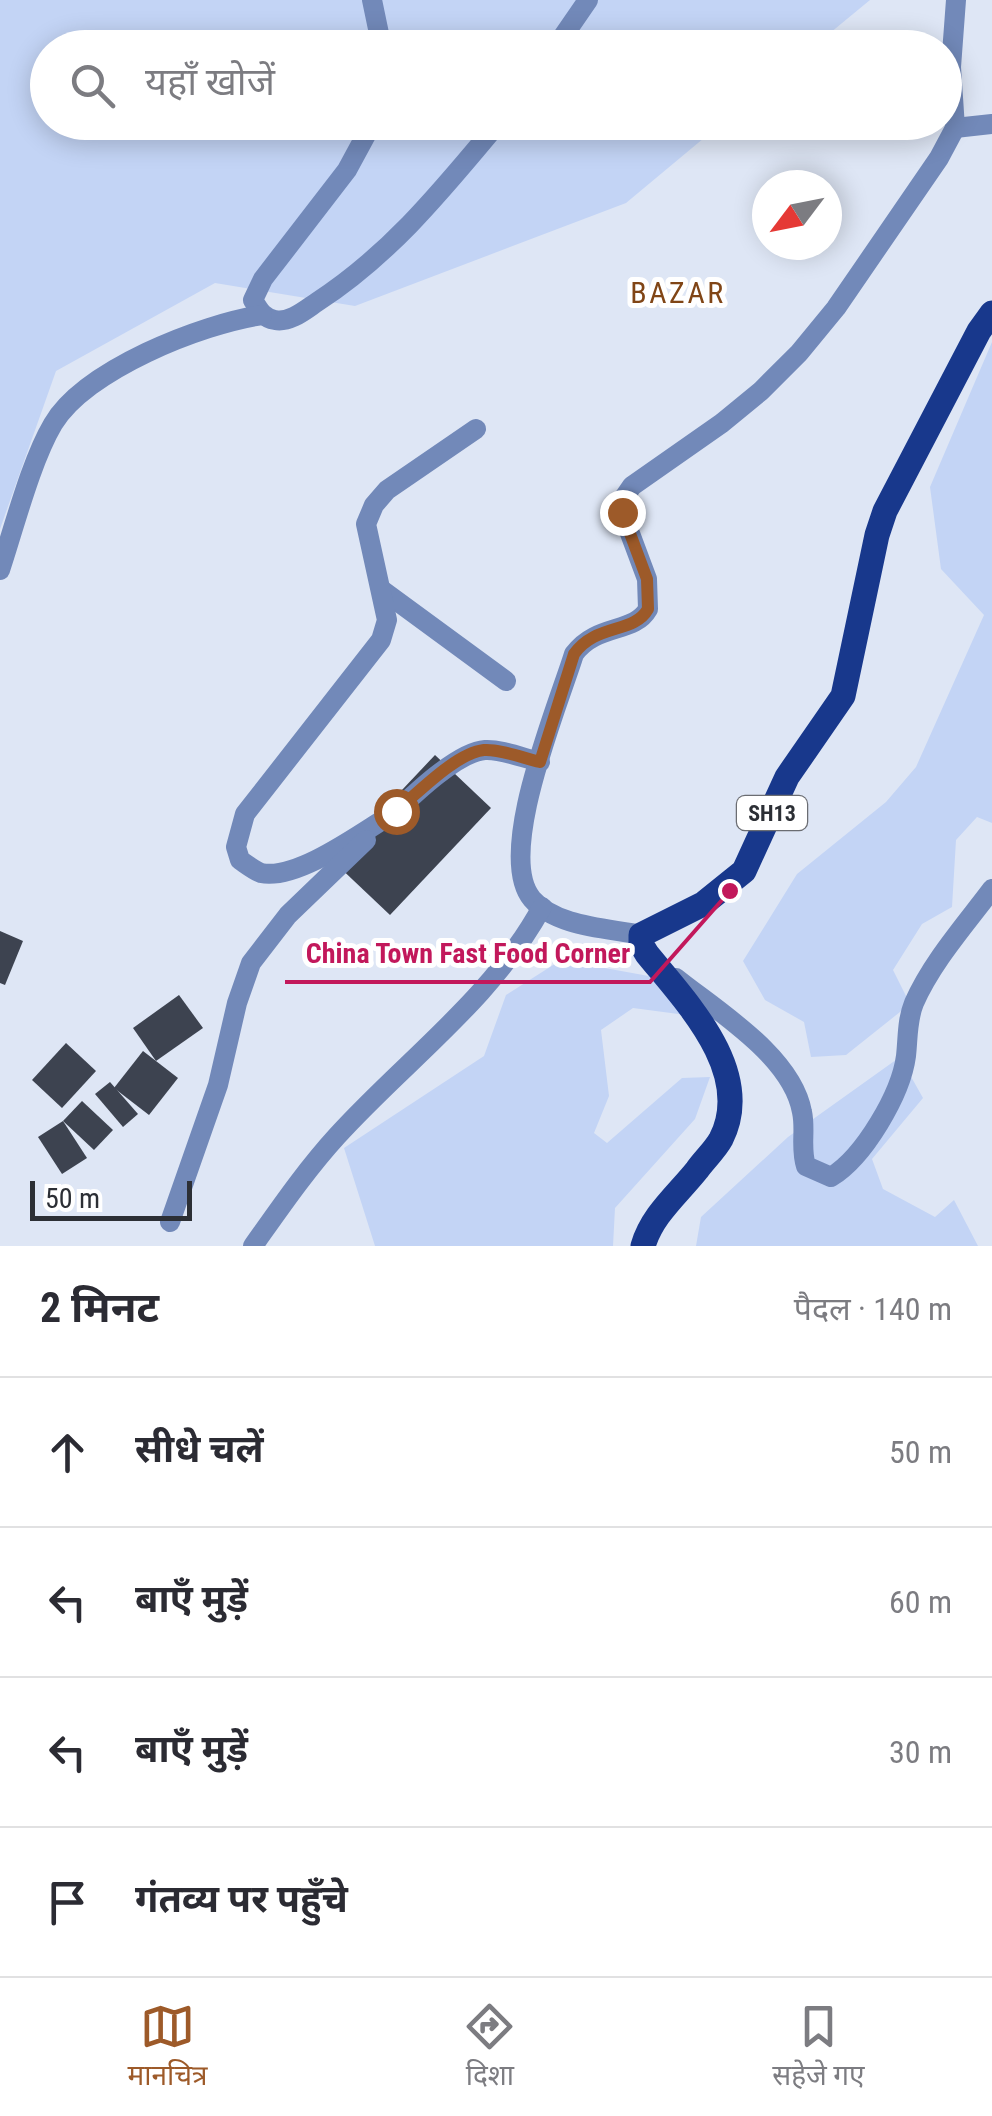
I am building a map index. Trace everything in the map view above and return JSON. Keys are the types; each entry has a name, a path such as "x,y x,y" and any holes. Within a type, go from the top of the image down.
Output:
{"main road":[{"name":"SH13","path":"644,945 744,871 787,777 843,696 876,535 979,331 992,313"},
{"path":"643,1246 663,1207 722,1138 730,1084 708,1032 644,945"}],"street":[{"path":"372,0 378,30"},
{"path":"567,30 588,0"},
{"path":"953,30 956,0"},
{"path":"962,127 992,124"},
{"path":"262,315 254,300 264,279 347,170 363,140"},
{"path":"0,570 53,424 79,393 121,366 210,327 262,315 278,321 296,316 358,276 413,225 484,140"},
{"path":"949,140 836,308 799,353 722,423 625,493 622,512 647,579 648,609 637,622 584,640 574,654 524,812 519,848 524,884 542,908 558,917 644,945 750,1036 784,1072 802,1112 806,1166 831,1176 850,1162 892,1101 903,1072 912,1006 949,946 992,890"},
{"path":"396,811 314,862 294,870 261,873 240,860 236,847 245,814 382,640 387,620 366,524 374,505 387,490 476,429"},
{"path":"382,590 506,681"},
{"path":"170,1222 218,1085 237,1003 251,963 288,915 396,811 457,761 486,750 540,762"},
{"path":"253,1246 337,1136 458,1018 513,954 542,908"}],"shaded area":[{"path":"0,0 870,0 834,30 30,30 30,140 702,140 626,203 355,306 215,283 56,371 0,529"},
{"path":"992,342 992,823 977,817 956,840 952,907 922,924 893,970 910,1004 846,1055 811,1057 804,1022 765,1000 743,961 797,874 886,802 916,767 984,615 941,569 930,487"},
{"path":"561,960 665,979 701,1017 633,1008 601,1030 609,1096 594,1133 607,1143 682,1078 710,1077 695,1119 615,1208 613,1246 375,1246 344,1148 484,1056 506,995"},
{"path":"900,1057 923,1098 872,1159 883,1189 935,1217 954,1200 978,1246 696,1246 701,1217 788,1137"}],"building":[{"path":"435,755 491,808 390,915 334,862"},
{"path":"0,931 23,941 5,985 0,983"},
{"path":"179,995 203,1028 156,1061 133,1028"},
{"path":"66,1043 96,1071 62,1108 32,1080"},
{"path":"143,1051 178,1078 149,1115 114,1088"},
{"path":"110,1082 138,1114 123,1127 95,1094"},
{"path":"82,1101 113,1130 94,1150 63,1121"},
{"path":"63,1121 87,1158 62,1174 38,1137"}],"place":[{"name":"China Town Fast Food Corner","path":"730,891"}],"district":[{"name":"BAZAR","path":"678,292"}],"route":[{"path":"396,811 457,761 474,753 486,750 540,762 574,654 584,640 637,622 648,609 647,579 622,512"}]}
